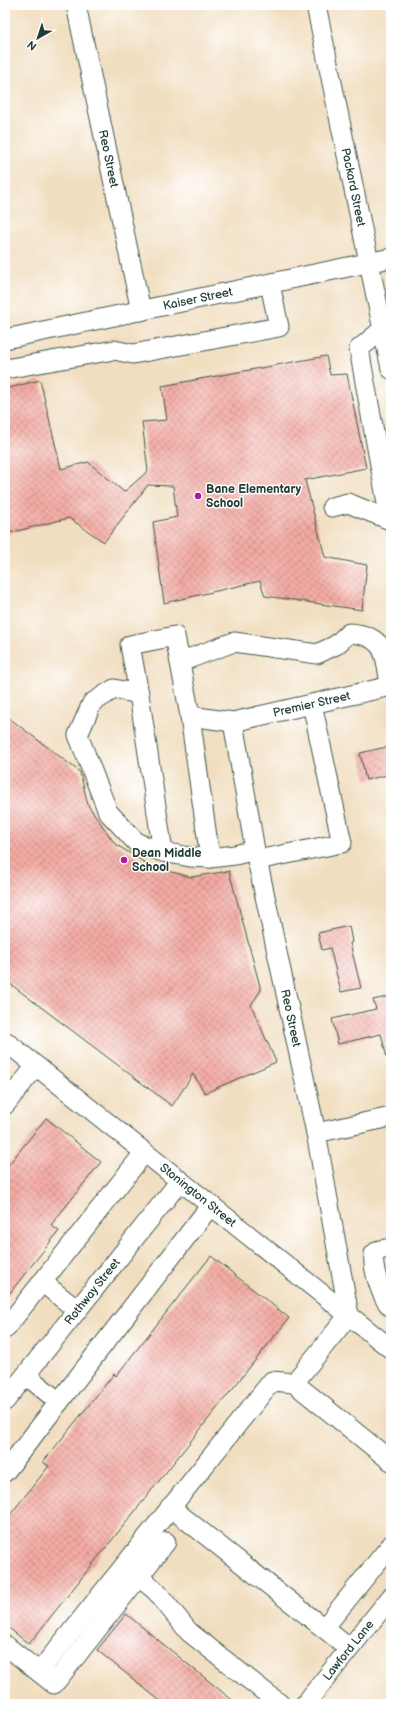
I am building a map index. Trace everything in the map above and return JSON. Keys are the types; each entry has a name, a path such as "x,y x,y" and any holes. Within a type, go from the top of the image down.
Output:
{"street":[{"name":"Reo Street","path":"76,5 141,311"},
{"name":"Packard Street","path":"316,5 391,368"},
{"name":"Kaiser Street","path":"5,339 391,258"},
{"path":"5,369 114,350 133,354 279,326 270,284"},
{"path":"383,329 359,349 390,520"},
{"path":"332,507 348,503 390,520"},
{"path":"180,662 234,642 317,654 336,645 349,633 362,634 374,640 385,652 390,686"},
{"path":"163,852 130,645 175,636 190,716 210,858"},
{"name":"Premier Street","path":"233,722 390,686"},
{"path":"139,694 114,688 92,703 78,735 108,812 137,843 163,852 190,857 210,858 235,855 256,855 342,843 312,704"},
{"path":"190,716 233,722"},
{"name":"Reo Street","path":"233,722 256,855 316,1133 349,1315"},
{"name":"Stonington Street","path":"5,1041 349,1315 389,1342"},
{"path":"5,1105 36,1066"},
{"path":"316,1133 391,1117"},
{"path":"5,1329 144,1153"},
{"name":"Rothway Street","path":"5,1401 180,1181"},
{"path":"5,1472 211,1205"},
{"path":"391,1248 379,1250 374,1254 373,1260 382,1295 386,1303 391,1307"},
{"path":"42,1282 77,1310"},
{"path":"294,1383 349,1315"},
{"path":"26,1375 59,1402"},
{"path":"38,1672 272,1381 294,1383 391,1461"},
{"path":"170,1507 349,1648"},
{"path":"5,1645 54,1684 166,1542"},
{"path":"324,1628 391,1544"},
{"path":"139,1577 156,1591 189,1632 280,1704"},
{"name":"Lawford Lane","path":"305,1704 391,1597"}],"building":[{"path":"326,356 330,375 347,374 366,468 305,480 325,557 367,565 362,610 265,596 260,581 164,603 153,522 177,517 173,486 148,485 104,542 69,518 5,534 5,389 40,380 61,469 88,462 124,492 148,471 142,422 167,420 162,386"},
{"path":"5,715 80,772 88,805 115,844 152,867 191,877 229,871 261,990 251,1005 276,1062 205,1093 193,1074 172,1106 5,980"},
{"path":"391,746 391,774 366,780 360,753"},
{"path":"349,926 352,942 350,943 361,988 341,992 330,948 322,950 318,933"},
{"path":"391,996 391,1057 387,1058 381,1034 338,1044 332,1019 376,1009 373,1000"},
{"path":"46,1118 101,1162 51,1225 59,1231 5,1299 5,1169"},
{"path":"211,1256 289,1318 29,1644 5,1625 5,1521 49,1466 43,1462 114,1374 116,1376"},
{"path":"126,1614 237,1704 164,1704 97,1650"}],"place":[{"name":"Bane Elementary School","path":"198,496"},
{"name":"Dean Middle School","path":"124,860"}]}
